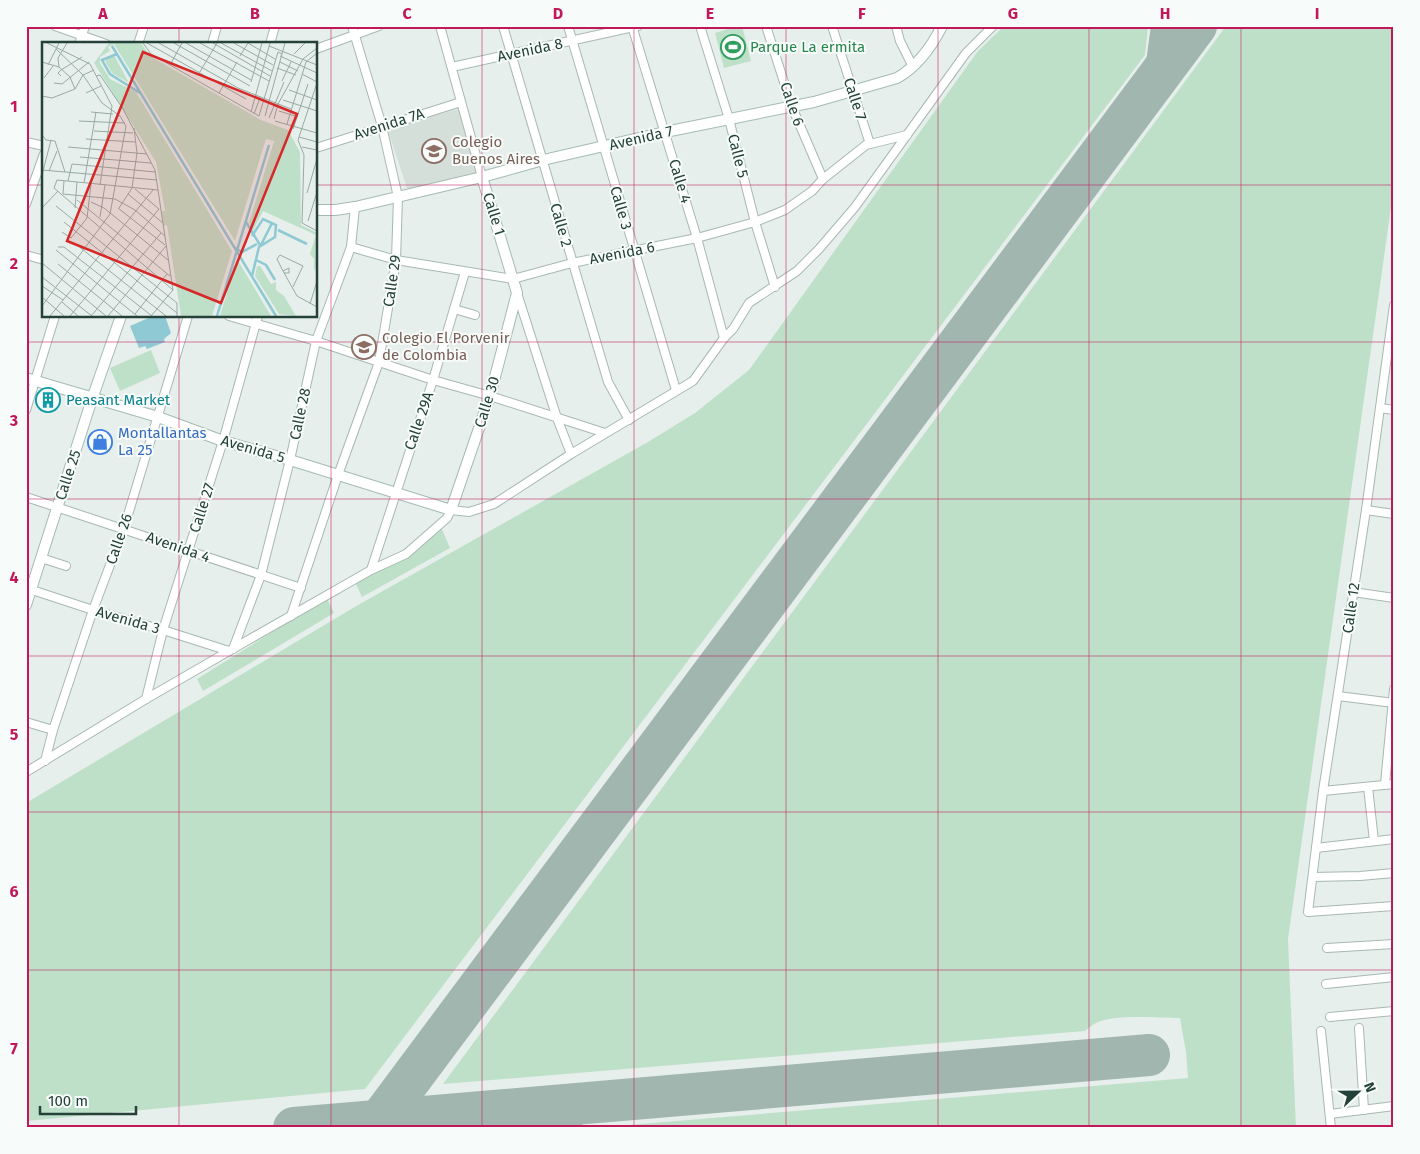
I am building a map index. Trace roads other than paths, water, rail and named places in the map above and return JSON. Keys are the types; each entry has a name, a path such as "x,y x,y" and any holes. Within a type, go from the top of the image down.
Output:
{"street":[{"path":"55,26 80,40 93,42"},
{"path":"80,40 85,26"},
{"path":"139,42 144,26"},
{"path":"213,42 217,26"},
{"path":"271,42 275,26"},
{"name":"Calle 29","path":"291,616 378,362 396,260 398,197 382,126 352,26"},
{"path":"318,48 379,26"},
{"name":"Calle 1","path":"440,26 517,293 570,454"},
{"name":"Calle 2","path":"503,26 608,382 629,420"},
{"name":"Calle 3","path":"568,26 676,390"},
{"name":"Calle 5","path":"700,26 729,119 755,222 775,287"},
{"name":"Calle 6","path":"766,26 792,106 806,143 823,179"},
{"name":"Calle 7","path":"832,26 870,144"},
{"path":"896,26 900,41 913,67"},
{"name":"Avenida 7","path":"318,210 355,207 482,177 543,160 853,91 897,78 913,67 928,50 942,26"},
{"path":"26,772 231,650 371,570 406,554 447,518 451,510 470,512 494,504 570,454 693,381 724,338 733,329 749,303 759,294 775,287 798,271 855,207 966,53 992,26"},
{"name":"Avenida 8","path":"452,66 634,27"},
{"name":"Calle 4","path":"634,27 697,238 724,338"},
{"name":"Avenida 7A","path":"318,147 461,102"},
{"path":"870,144 907,135"},
{"path":"26,142 42,146"},
{"name":"Avenida 6","path":"350,247 396,260 513,279 572,263 697,238 755,222 785,210 866,145 870,144"},
{"path":"26,204 42,160"},
{"name":"Calle 28","path":"231,650 261,575 290,460 316,341 350,247 355,207"},
{"path":"26,255 42,259"},
{"name":"Calle 29A","path":"371,570 433,380 465,272"},
{"name":"Calle 30","path":"451,510 490,396 517,293"},
{"name":"Calle 12","path":"1394,305 1366,510 1323,791 1308,912 1394,906"},
{"path":"454,309 476,314"},
{"path":"511,315 524,315"},
{"path":"26,410 31,380 55,318"},
{"name":"Calle 25","path":"26,605 29,589 58,508 92,399 120,318"},
{"name":"Calle 26","path":"45,760 53,730 93,610 124,528 187,318"},
{"path":"243,318 257,320 433,380 605,433"},
{"name":"Calle 27","path":"146,699 163,630 223,441 257,320"},
{"name":"Avenida 5","path":"31,380 158,417 223,441 451,510"},
{"path":"1380,408 1394,410"},
{"name":"Avenida 4","path":"26,498 124,528 301,588"},
{"path":"1366,510 1394,514"},
{"path":"41,558 66,566"},
{"name":"Avenida 3","path":"29,589 93,610 231,650"},
{"path":"1353,592 1394,598"},
{"path":"1385,784 1394,690"},
{"path":"1338,696 1393,703"},
{"path":"26,722 53,730"},
{"path":"1323,791 1394,784"},
{"path":"1368,787 1374,841"},
{"path":"1316,848 1394,839"},
{"path":"1313,877 1394,873"},
{"path":"1328,948 1394,944"},
{"path":"1326,984 1394,977"},
{"path":"1330,1017 1394,1011"},
{"path":"1359,1028 1364,1110"},
{"path":"1321,1031 1331,1128"},
{"path":"1330,1114 1394,1106"}],"water":[{"path":"148,318 166,318 171,333 164,339 165,342 147,349 145,346 139,348 130,326"}],"place":[{"name":"Parque La ermita","path":"733,47"},
{"name":"Colegio Buenos Aires","path":"434,151"},
{"name":"Colegio El Porvenir de Colombia","path":"364,347"},
{"name":"Peasant Market","path":"48,400"},
{"name":"Montallantas La 25","path":"100,442"}]}
